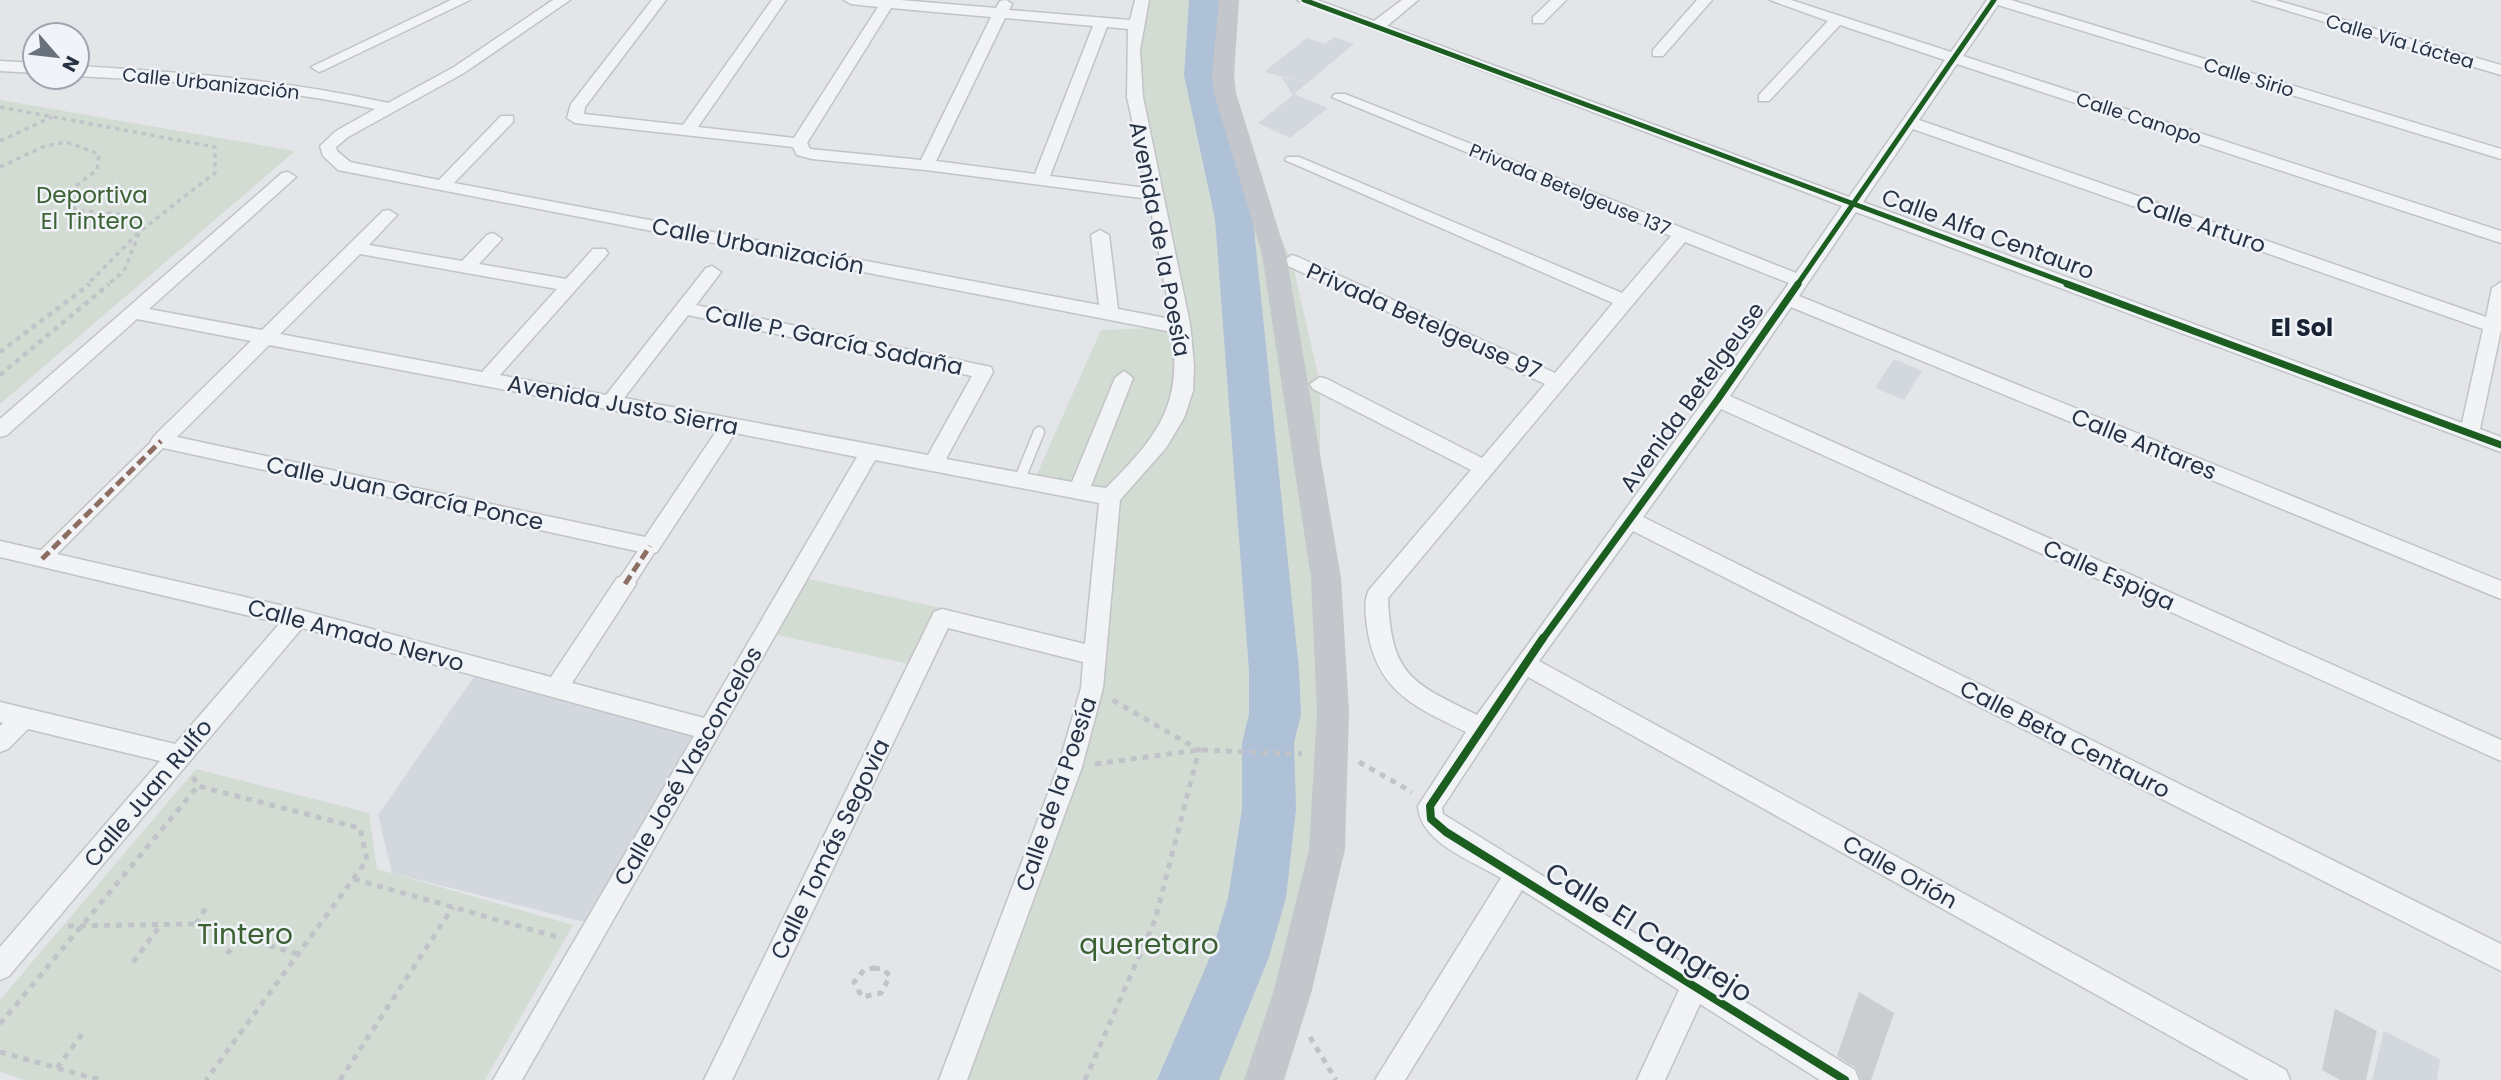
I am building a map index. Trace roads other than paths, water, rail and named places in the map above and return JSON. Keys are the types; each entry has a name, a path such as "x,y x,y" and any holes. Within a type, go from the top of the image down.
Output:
{"main road":[{"path":"1229,0 1223,75 1225,93 1274,254 1326,578 1333,712 1322,754 1327,849 1293,990 1264,1080"}],"street":[{"path":"318,66 463,0"},
{"path":"386,107 468,64 564,0"},
{"path":"659,0 578,107 575,118 799,143"},
{"path":"688,130 779,0"},
{"path":"851,0 1003,7 1134,25"},
{"name":"Avenida de la Poesía","path":"1110,497 1150,456 1169,429 1180,402 1184,372 1181,327 1157,195 1136,111 1130,58 1134,25 1142,0"},
{"name":"Calle Alfa Centauro","path":"1304,0 2501,445"},
{"path":"1376,27 1410,0"},
{"path":"1538,20 1559,0"},
{"path":"1658,53 1705,0"},
{"name":"Calle Canopo","path":"1777,0 2501,237"},
{"name":"Avenida Betelgeuse","path":"1432,809 1480,729 1524,664 1718,399 1995,0"},
{"name":"Calle Sirio","path":"1995,0 2501,153"},
{"name":"Calle Vía Láctea","path":"2259,0 2501,70"},
{"path":"799,143 887,3"},
{"path":"926,165 1003,7"},
{"path":"1764,98 1837,20"},
{"path":"1041,179 1102,22"},
{"path":"0,66 21,67"},
{"name":"Calle Urbanización","path":"91,72 184,77 340,97 386,107"},
{"name":"Privada Betelgeuse 137","path":"1340,97 1682,233 1793,289"},
{"name":"Calle Urbanización","path":"386,107 328,146 329,153 337,161 355,169 1181,327"},
{"path":"442,186 507,119"},
{"name":"Calle Arturo","path":"1909,122 2493,326"},
{"path":"799,143 803,152 812,154 926,165 1157,195"},
{"path":"1293,160 1624,301"},
{"path":"0,430 288,177"},
{"path":"42,559 389,215"},
{"name":"Privada Betelgeuse 97","path":"1480,729 1411,693 1391,674 1377,625 1377,596 1682,233"},
{"path":"1100,235 1109,313"},
{"path":"466,267 493,239"},
{"path":"356,248 569,285"},
{"path":"486,379 599,253"},
{"name":"Privada Betelgeuse 97","path":"1292,261 1556,381"},
{"path":"610,403 712,272"},
{"path":"2469,433 2501,288"},
{"name":"Calle Antares","path":"1793,289 2501,590"},
{"name":"Calle P. García Sadaña","path":"684,308 984,372 933,464"},
{"name":"Avenida Justo Sierra","path":"136,313 1110,497"},
{"path":"1078,492 1124,378"},
{"path":"1320,384 1483,467"},
{"name":"Calle Espiga","path":"1718,399 2501,751"},
{"path":"556,689 730,425"},
{"name":"Calle Juan García Ponce","path":"161,441 650,546"},
{"name":"Calle José Vasconcelos","path":"507,1080 870,452"},
{"name":"Calle de la Poesía","path":"953,1080 1070,767 1092,688 1110,497"},
{"name":"Calle Beta Centauro","path":"1628,519 2501,958"},
{"name":"Calle Amado Nervo","path":"0,549 297,618 710,730"},
{"name":"Calle Juan Rulfo","path":"0,967 297,618"},
{"name":"Calle Tomás Segovia","path":"718,1080 942,618 1096,656"},
{"name":"Calle Orión","path":"1524,664 2276,1080"},
{"path":"0,742 11,715 180,756"},
{"name":"Calle El Cangrejo","path":"1432,809 1446,832 1518,874 1845,1080"},
{"path":"1389,1080 1518,874"},
{"path":"1651,1080 1694,987"}],"lane":[{"path":"1020,481 1040,432"}],"waterway":[{"path":"1188,1080 1240,957 1257,898 1269,809 1268,743 1275,714 1274,670 1234,219 1201,75 1205,0"}],"district":[{"name":"El Sol","path":"2302,328"}],"park label":[{"name":"Deportiva El Tintero","path":"92,208"},
{"name":"Tintero","path":"245,934"},
{"name":"queretaro","path":"1149,944"}]}
